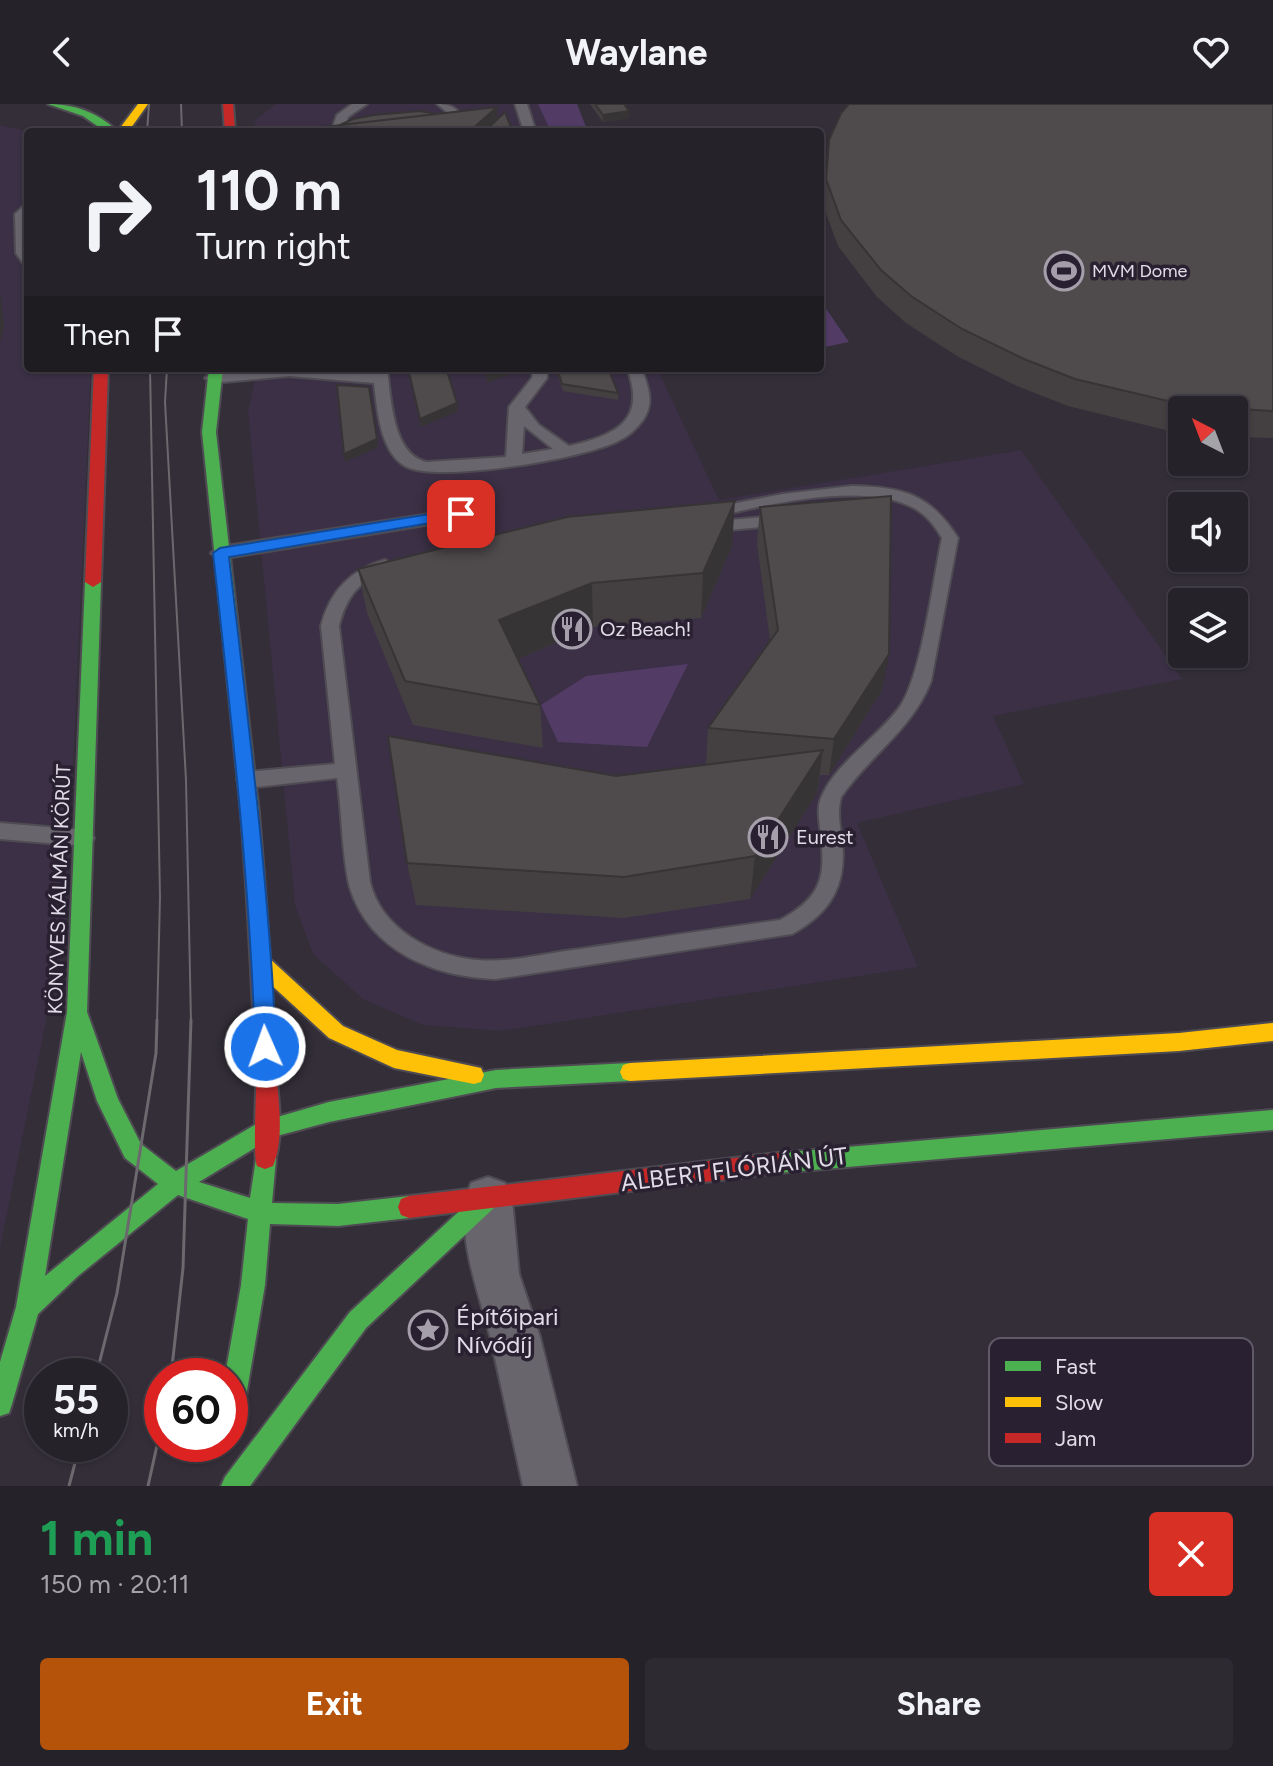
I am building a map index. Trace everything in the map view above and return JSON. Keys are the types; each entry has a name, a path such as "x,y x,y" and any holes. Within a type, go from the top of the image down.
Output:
{"main road":[{"path":"53,104 87,114 107,128"},
{"path":"120,104 121,128"},
{"path":"124,128 143,104"},
{"path":"208,104 232,114"},
{"name":"KÖNYVES KÁLMÁN KÖRÚT","path":"0,1404 28,1307 77,1012 101,372"},
{"path":"215,373 209,432 247,780 262,964 268,1129 262,1213 241,1358"},
{"path":"262,964 336,1032 394,1059 496,1079"},
{"name":"ALBERT FLÓRIÁN ÚT","path":"77,1012 108,1101 133,1151 175,1184 262,1213 338,1215 830,1157 1273,1120"},
{"path":"28,1307 70,1268 175,1184 268,1129 329,1112 496,1079 1179,1042 1273,1032"},
{"path":"225,1481 358,1320 488,1199"}],"street":[{"path":"488,1199 495,1274 515,1337 550,1486"}],"lane":[{"path":"337,128 343,114 361,104"},
{"path":"443,104 454,112 462,128"},
{"path":"512,104 521,109 528,128"},
{"path":"24,211 24,254"},
{"path":"215,373 289,372 354,379 380,373 397,450 411,464 435,468 514,460 613,438 633,422 644,395 635,372"},
{"path":"514,460 517,407 539,378 540,372"},
{"path":"517,407 533,428 565,450"},
{"path":"408,562 374,569 355,580 341,593 333,609 330,626 360,890 370,908 398,941 436,963 457,969 496,970 784,928 806,917 824,901 833,880 830,800 839,784 901,722 915,701 928,653 950,538 934,514 919,505 902,497 861,491 839,490 730,507 687,524 807,519"},
{"path":"220,553 461,514"},
{"path":"247,780 346,770"},
{"path":"0,831 84,838"}],"shaded area":[{"path":"276,104 538,104 549,128 256,128 255,120"},
{"path":"538,104 577,104 586,128 549,128"},
{"path":"0,125 24,130 24,372 91,372 66,923 0,1248"},
{"path":"824,306 849,342 824,347"},
{"path":"256,372 659,372 719,500 1021,450 1168,659 1168,668 1174,668 1182,679 993,716 1024,784 857,823 918,967 501,1031 423,1025 364,1000 313,954 295,905 248,412"},
{"path":"688,664 647,747 558,742 541,705 586,676"}],"building":[{"path":"595,104 624,104 629,111 603,115"},
{"name":"MVM Dome","path":"849,104 1273,104 1273,411 1248,410 1248,396 1168,396 1168,401 1075,379 962,329 911,296 881,270 841,220 826,179 829,140 841,113"},
{"path":"497,107 473,128 315,128"},
{"path":"420,111 437,114 340,125 374,115"},
{"path":"505,112 511,128 488,128"},
{"path":"409,372 447,372 457,403 420,419"},
{"path":"558,372 610,372 618,393 562,384"},
{"path":"337,385 369,387 377,439 344,454"},
{"path":"891,496 889,654 834,739 708,728 778,630 760,507"},
{"path":"735,501 703,573 592,583 499,620 540,705 405,681 358,569 567,517"},
{"path":"388,736 616,776 823,750 755,856 624,877 407,863"}],"tram line":[{"path":"147,128 149,104"},
{"path":"181,104 182,128"},
{"path":"150,372 160,897 157,1022"},
{"path":"167,372 165,402 186,780 191,1021"},
{"path":"101,1358 117,1293 156,1053 157,1020"},
{"path":"173,1358 183,1268 191,1021"},
{"path":"69,1486 75,1462"},
{"path":"148,1486 153,1462"}],"traffic: fast":[{"path":"53,104 87,114 107,128"},
{"path":"216,372 209,432 250,813"},
{"path":"0,1404 28,1307 77,1012 93,582"},
{"path":"77,1012 108,1101 133,1151 175,1184 262,1213 338,1215 409,1207"},
{"path":"28,1307 70,1268 175,1184 268,1129 329,1112 496,1079 630,1072"},
{"path":"778,1163 1273,1120"},
{"path":"241,1358 253,1285 265,1159"},
{"path":"234,1486 358,1320 488,1199"}],"traffic: slow":[{"path":"125,128 143,104"},
{"path":"262,964 336,1032 394,1059 474,1075"},
{"path":"630,1072 1179,1042 1273,1032"}],"traffic: jam":[{"path":"228,104 230,128"},
{"path":"93,582 101,372"},
{"path":"250,813 262,964 268,1129 265,1159"},
{"path":"409,1207 778,1163"}],"place":[{"name":"MVM Dome","path":"1064,271"},
{"name":"Oz Beach!","path":"572,629"},
{"name":"Eurest","path":"768,837"},
{"name":"Építőipari Nívódíj","path":"428,1330"}],"route":[{"path":"265,1047 262,964 247,780 220,553 461,514"}]}
